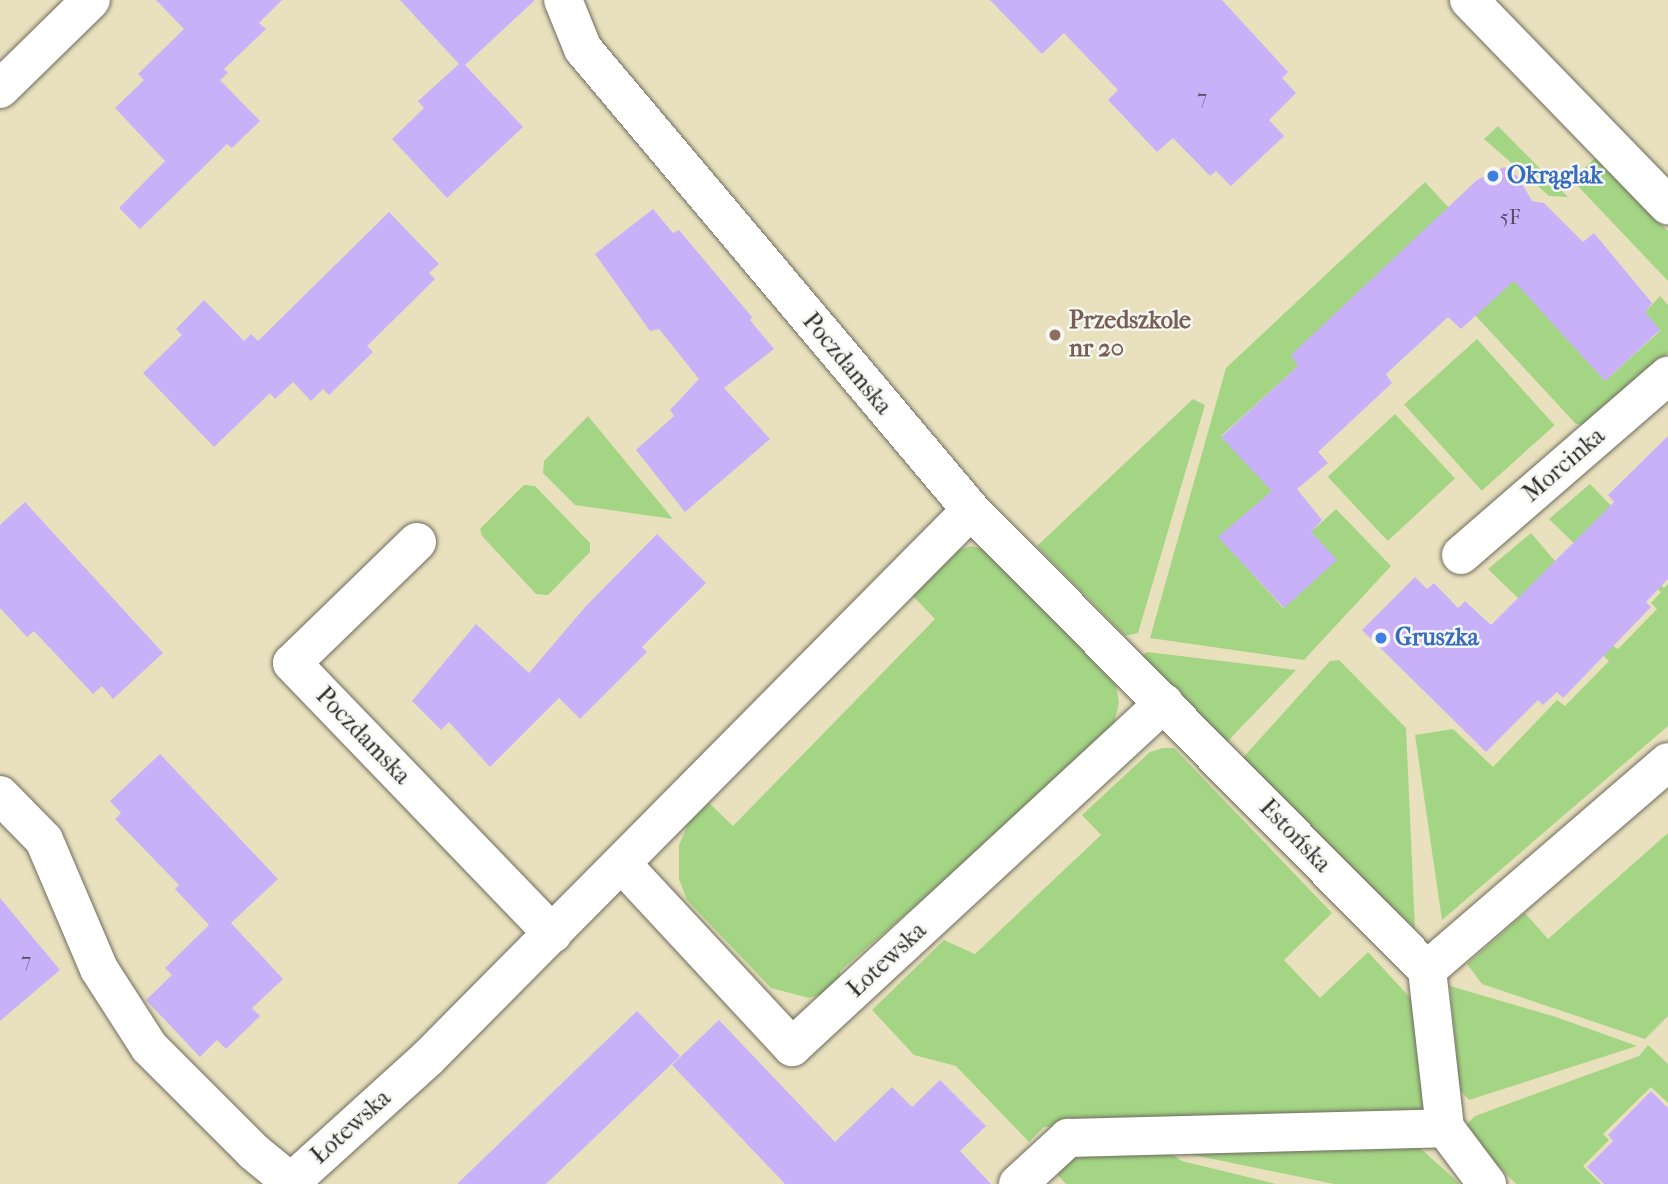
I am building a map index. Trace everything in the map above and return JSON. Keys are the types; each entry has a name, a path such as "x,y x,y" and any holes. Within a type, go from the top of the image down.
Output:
{"street":[{"path":"0,89 91,0"},
{"name":"Poczdamska","path":"563,0 583,49 971,510 1164,703"},
{"path":"1469,0 1668,205"},
{"name":"Morcinka","path":"1461,555 1668,376"},
{"name":"Łotewska","path":"291,1183 428,1058 971,510"},
{"name":"Poczdamska","path":"417,542 292,663 553,934"},
{"name":"Łotewska","path":"622,864 792,1046 1164,703"},
{"name":"Estońska","path":"1164,703 1427,970"},
{"path":"1486,1184 1445,1128 1427,970 1668,762"},
{"path":"0,795 44,840 99,969 149,1046 254,1152 291,1183"},
{"path":"1018,1184 1068,1138 1445,1128"}],"green space":[{"path":"1498,126 1568,197 1549,196 1484,139"},
{"path":"1597,156 1668,231 1668,281 1572,180"},
{"path":"1425,182 1450,209 1298,366 1221,436 1272,491 1219,537 1283,608 1336,560 1311,532 1336,509 1391,566 1304,660 1150,638 1226,368"},
{"path":"1502,267 1605,381 1660,331 1645,312 1660,296 1668,305 1668,353 1590,426 1576,424 1475,315"},
{"path":"1477,339 1555,425 1482,491 1404,405"},
{"path":"1193,399 1205,405 1138,633 1125,636 1037,546"},
{"path":"1395,414 1455,478 1388,541 1328,477"},
{"path":"588,416 673,519 575,505 543,473 544,461"},
{"path":"1590,484 1616,511 1584,553 1549,519"},
{"path":"524,485 535,486 590,543 590,552 548,595 536,594 482,536 480,529"},
{"path":"1531,533 1566,574 1530,610 1488,569"},
{"path":"971,546 987,550 1116,685 1119,703 1111,736 840,971 839,989 809,998 771,988 687,900 679,879 679,845 689,822 709,803 733,826 935,619 912,595 954,552"},
{"path":"1658,582 1664,588 1668,584 1668,726 1442,920 1415,735 1453,729 1493,767 1557,700 1565,706 1609,661 1603,655 1612,645 1618,649 1657,609 1651,603 1661,592 1654,586"},
{"path":"1147,652 1296,670 1224,745 1139,658"},
{"path":"1339,660 1406,728 1415,929 1240,761 1330,661"},
{"path":"1174,748 1332,913 1284,960 1320,998 1368,952 1414,1002 1423,1107 1410,1117 1044,1127 1029,1142 956,1066 914,1055 872,1010 944,940 975,954 1101,835 1082,815 1150,752"},
{"path":"1668,833 1668,1016 1645,1039 1482,984 1467,964 1525,913 1548,939"},
{"path":"1450,986 1556,1017 1637,1046 1469,1100 1460,1090"},
{"path":"1648,1045 1668,1064 1668,1103 1651,1087 1603,1134 1609,1140 1583,1166 1601,1184 1516,1184 1462,1129 1475,1116 1639,1056"},
{"path":"1394,1146 1420,1148 1460,1184 1334,1184 1189,1154"},
{"path":"1168,1151 1182,1161 1276,1184 1066,1184 1046,1162 1056,1156"}],"building":[{"path":"156,0 282,0 259,23 266,29 224,69 228,73 220,80 260,121 232,148 227,144 140,229 119,208 165,161 115,108 144,80 138,74 184,29"},
{"path":"400,0 535,0 465,65 523,127 447,198 392,139 424,108 418,101 459,64"},
{"path":"990,0 1222,0 1288,72 1282,78 1296,93 1269,120 1284,136 1231,186 1216,171 1210,176 1173,138 1157,152 1108,100 1118,90 1064,33 1042,54"},
{"path":"1504,167 1518,177 1532,201 1544,203 1583,242 1594,233 1652,303 1645,312 1660,330 1605,381 1514,281 1461,329 1448,317 1386,374 1392,383 1318,452 1328,463 1297,489 1322,520 1311,532 1337,560 1284,608 1218,537 1272,491 1221,437 1298,366 1291,355 1477,180"},
{"path":"653,209 673,233 679,230 752,317 750,320 774,349 724,388 770,439 685,512 636,450 674,416 670,410 699,379 659,329 650,331 595,254"},
{"path":"389,212 439,264 429,273 435,279 367,346 373,352 329,395 323,389 311,401 293,382 275,399 270,393 214,447 143,373 182,335 176,329 204,300 244,341 251,334 258,341"},
{"path":"1668,436 1668,579 1646,602 1651,607 1563,698 1557,692 1543,705 1538,700 1486,752 1362,630 1415,577 1427,589 1434,583 1458,608 1465,601 1491,625 1614,502 1608,495"},
{"path":"25,502 163,653 113,699 102,686 93,694 34,631 27,637 0,608 0,525"},
{"path":"657,534 706,583 642,647 647,652 580,719 559,698 490,767 449,722 441,730 412,701 476,624 529,673 586,606"},
{"path":"160,754 278,879 231,923 283,979 252,1008 260,1016 226,1049 217,1040 200,1057 146,1000 172,975 165,968 209,925 175,889 179,885 115,819 121,813 110,801"},
{"path":"0,898 60,970 0,1021"},
{"path":"637,1011 680,1056 546,1184 457,1184"},
{"path":"719,1020 835,1142 892,1087 912,1107 940,1080 986,1126 960,1151 991,1184 785,1184 672,1065"},
{"path":"1651,1091 1668,1108 1668,1184 1604,1184 1587,1167 1613,1141 1608,1135"}],"place":[{"name":"Okrąglak","path":"1493,176"},
{"name":"Przedszkole nr 20","path":"1055,335"},
{"name":"Gruszka","path":"1381,638"}]}
